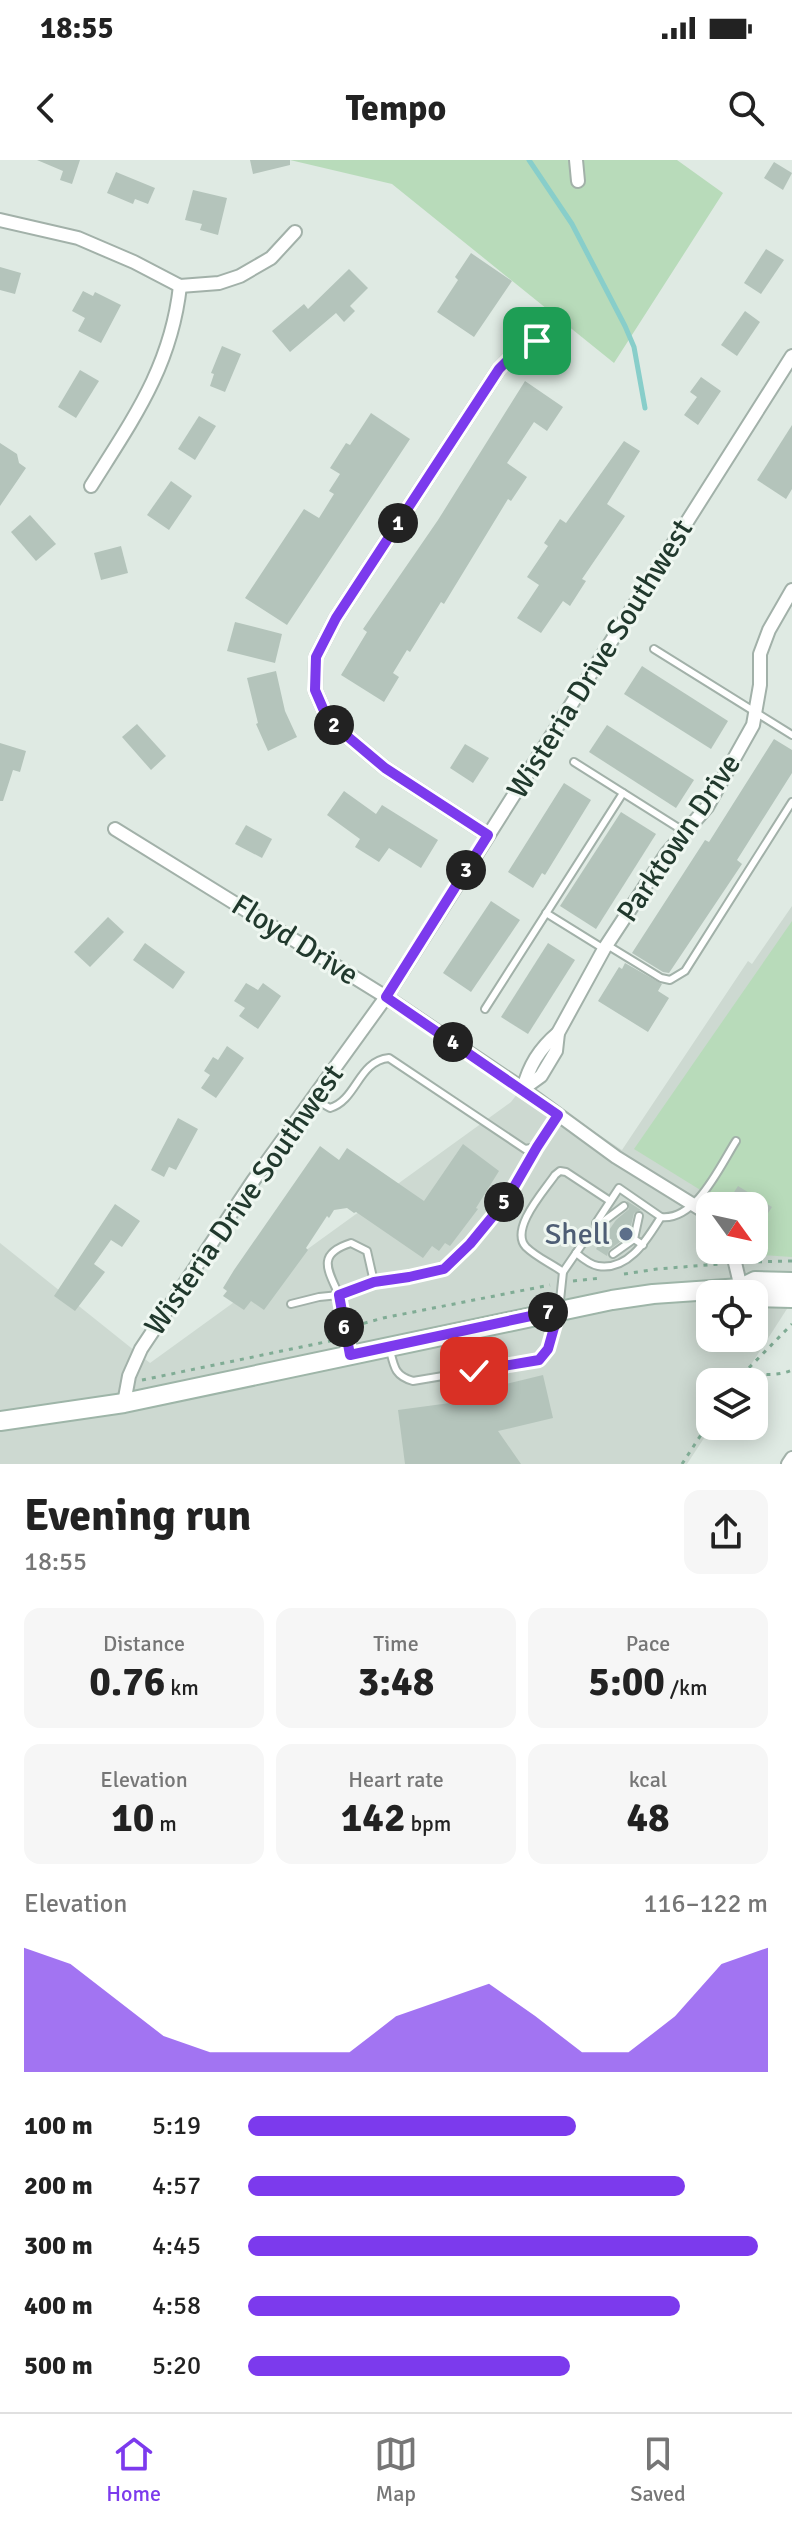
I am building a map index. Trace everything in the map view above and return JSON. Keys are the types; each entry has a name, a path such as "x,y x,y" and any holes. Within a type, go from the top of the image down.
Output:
{"main road":[{"path":"768,1281 792,1282"},
{"path":"0,1421 124,1403 559,1310 653,1294 696,1294"},
{"path":"768,1295 792,1298"}],"street":[{"path":"576,160 578,181"},
{"path":"0,220 78,238 180,286 219,283 240,276 271,258 295,232"},
{"path":"91,486 146,400 177,320 180,286"},
{"path":"488,835 385,768 328,720 315,690 316,657 336,618 499,369 515,353 537,341"},
{"name":"Wisteria Drive Southwest","path":"124,1403 127,1384 141,1349 253,1181 386,997 792,356"},
{"name":"Parktown Drive","path":"523,1089 528,1069 544,1045 558,1033 606,947 667,853 707,807 753,725 760,685 760,654 769,630 792,590"},
{"name":"Floyd Drive","path":"115,829 386,997 523,1089 616,1157 695,1205"},
{"path":"788,1464 792,1458"}],"lane":[{"path":"654,649 792,735"},
{"path":"574,762 685,832"},
{"path":"485,1009 623,793"},
{"path":"546,913 661,978 670,980 680,975 699,951 792,802"},
{"path":"312,1098 330,1108 339,1105 367,1068 379,1059 389,1058 514,1143 525,1149 537,1147"},
{"path":"291,1304 339,1295 374,1282 444,1269 470,1244 507,1199 558,1115"},
{"path":"604,1232 600,1220 619,1188 661,1217 667,1218 695,1205 736,1141"},
{"path":"563,1272 525,1246 521,1239 521,1225 560,1171 610,1201"},
{"path":"600,1220 624,1206"},
{"path":"613,1254 634,1239 639,1216"},
{"path":"576,1253 596,1267 618,1265 643,1245 661,1217"},
{"path":"600,1220 615,1220"},
{"path":"630,1230 634,1239 643,1245"},
{"path":"621,1243 634,1239"},
{"path":"390,1347 395,1371 413,1381 535,1361 548,1349 559,1310 563,1272 585,1240"},
{"path":"350,1355 339,1295 328,1272 328,1258 335,1248 351,1243 367,1251 374,1282"}],"path":[{"path":"768,1259 792,1261"},
{"path":"617,1275 696,1262"},
{"path":"127,1384 330,1341 344,1329 383,1318 604,1277"},
{"path":"749,1368 792,1324"},
{"path":"768,1374 782,1375 792,1370"},
{"path":"682,1464 698,1440"}],"shaded area":[{"path":"792,906 792,1301 768,1338 768,1280 696,1280 696,1352 759,1352 749,1368 696,1368 696,1440 703,1440 687,1464 0,1464 0,1243 150,1363 511,1102 524,1085 622,1150 748,961 752,964"}],"green space":[{"path":"290,160 677,160 723,193 614,363 392,184"},
{"path":"792,921 792,1257 768,1255 768,1192 704,1192 634,1149"}],"building":[{"path":"37,160 80,160 72,184 60,180 63,171"},
{"path":"250,160 290,160 290,165 253,174"},
{"path":"774,162 792,173 783,190 764,178"},
{"path":"116,172 155,188 148,204 135,199 133,204 107,193"},
{"path":"193,190 227,198 218,235 200,230 202,224 185,220"},
{"path":"766,249 784,260 761,294 744,283"},
{"path":"471,253 512,281 474,337 437,312"},
{"path":"0,267 21,273 15,294 0,290"},
{"path":"349,269 368,288 350,306 355,311 344,322 336,313 290,352 272,331 304,304 308,309"},
{"path":"83,291 93,296 95,292 121,305 101,343 78,331 85,318 72,311"},
{"path":"745,311 760,322 737,356 721,345"},
{"path":"222,346 241,354 225,392 210,386 214,374 211,373"},
{"path":"80,370 99,381 76,418 58,407"},
{"path":"701,377 721,391 698,425 684,415 697,397 690,392"},
{"path":"525,381 563,407 547,431 534,422 507,463 527,477 511,501 508,499 444,604 441,602 410,652 407,650 393,673 399,677 384,702 341,675 367,632 363,629 438,520"},
{"path":"371,413 410,439 287,625 245,598 304,509 319,518 334,494 329,491 340,474 330,468"},
{"path":"199,416 216,426 195,460 178,449"},
{"path":"792,425 792,489 786,499 757,480"},
{"path":"624,441 640,451 607,504 625,516 582,579 586,581 570,606 563,601 541,633 517,618 539,585 527,577 548,546 544,543 560,519 566,523"},
{"path":"0,443 17,454 19,463 26,468 0,506"},
{"path":"171,481 192,496 169,530 147,515"},
{"path":"30,515 56,544 36,561 11,532"},
{"path":"121,546 128,573 101,580 94,553"},
{"path":"235,622 282,634 275,663 227,651"},
{"path":"642,666 728,721 711,749 624,694"},
{"path":"276,671 285,711 297,737 268,751 256,724 247,678"},
{"path":"137,724 166,756 151,770 122,737"},
{"path":"607,725 694,780 676,808 589,752"},
{"path":"774,739 792,750 792,773 737,860 742,864 669,973 663,972 632,953 705,840 709,842"},
{"path":"0,743 26,751 20,772 13,770 3,801 0,801"},
{"path":"465,744 489,758 473,783 450,768"},
{"path":"564,783 591,800 545,875 542,873 533,888 508,872"},
{"path":"344,791 376,814 382,805 438,840 421,868 389,848 379,862 355,847 360,839 327,815"},
{"path":"621,812 656,834 596,929 560,906"},
{"path":"246,825 272,839 262,858 235,844"},
{"path":"491,901 520,920 471,992 443,973"},
{"path":"108,917 124,932 90,967 74,952"},
{"path":"145,943 185,972 173,989 133,960"},
{"path":"548,943 575,960 528,1034 501,1017"},
{"path":"625,963 662,984 658,991 669,998 648,1032 598,1001 619,967 622,969"},
{"path":"246,983 258,990 263,983 281,996 258,1029 239,1016 245,1008 234,1001"},
{"path":"227,1046 244,1058 216,1098 201,1088 210,1075 204,1071 213,1057 218,1060"},
{"path":"178,1118 198,1129 176,1170 169,1167 164,1177 151,1170"},
{"path":"463,1144 499,1171 478,1209 450,1246 445,1243 439,1251 432,1246 423,1258 356,1212 347,1208 334,1210 264,1310 251,1301 244,1310 223,1296 227,1291 223,1288 234,1270 320,1146 339,1160 347,1148 424,1201"},
{"path":"738,1186 748,1192 734,1192"},
{"path":"627,1201 641,1210 634,1213 630,1230 609,1250 607,1256 596,1249 616,1220 629,1209"},
{"path":"115,1204 140,1221 122,1247 111,1240 94,1264 105,1272 75,1311 54,1296"},
{"path":"543,1375 553,1418 498,1431 521,1464 405,1464 398,1410 487,1398 485,1389"}],"waterway":[{"path":"529,160 572,224 625,326 634,347 645,408"}],"place":[{"name":"Shell","path":"626,1234"}],"route":[{"path":"474,1371 539,1360 548,1349 559,1310 350,1355 339,1295 374,1282 444,1269 470,1244 507,1199 558,1115 386,997 488,835 385,768 328,720 315,690 316,657 336,618 499,369 515,353 537,341"}]}
